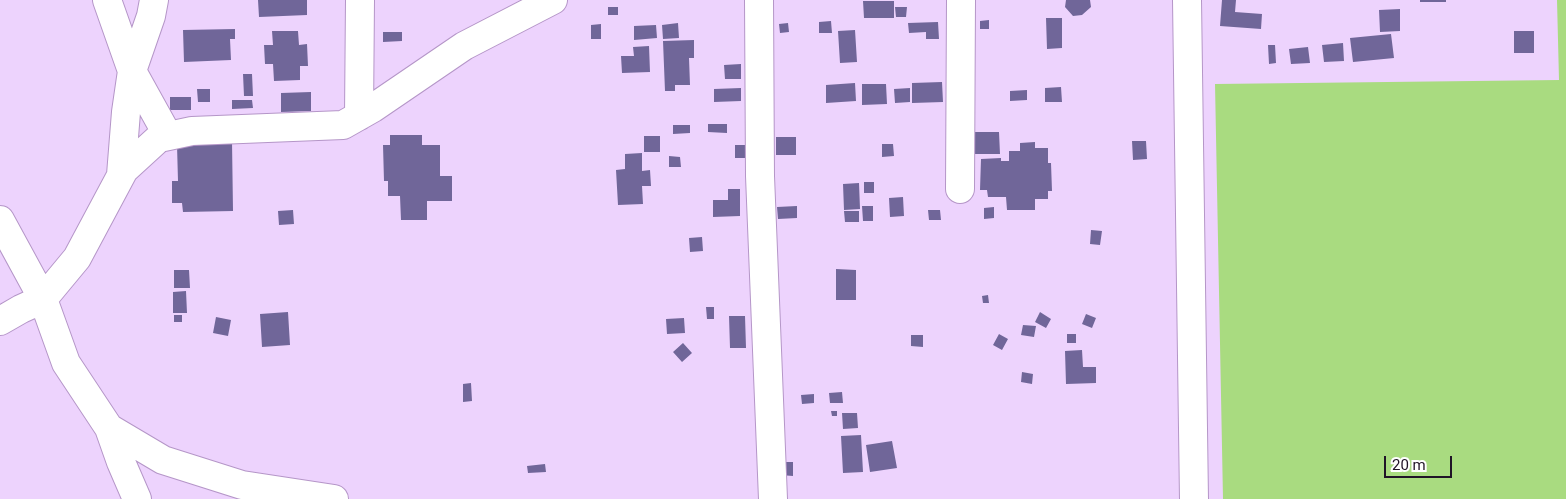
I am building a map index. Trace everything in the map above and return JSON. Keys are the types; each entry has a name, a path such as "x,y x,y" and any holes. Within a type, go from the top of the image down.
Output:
{"street":[{"path":"107,0 132,71 168,136"},
{"path":"121,175 126,112 132,71 151,16 154,0"},
{"path":"359,116 360,0"},
{"path":"0,321 20,309 43,299 77,258 124,170 159,138 192,131 342,125 359,116 464,46 553,0"},
{"path":"759,0 760,176 773,499"},
{"path":"960,189 961,0"},
{"path":"1187,0 1194,499"},
{"path":"0,220 43,299 66,363 109,428 137,499"},
{"path":"109,428 163,460 242,485 334,499"}],"green space":[{"path":"1557,0 1566,0 1566,499 1223,499 1215,84 1559,80"}],"building":[{"path":"258,0 307,0 307,15 259,17"},
{"path":"1066,0 1090,0 1091,7 1082,15 1073,16 1065,7"},
{"path":"1222,0 1236,0 1235,12 1262,14 1261,29 1220,26"},
{"path":"1420,0 1446,0 1446,2 1420,2"},
{"path":"863,1 894,1 894,18 864,18"},
{"path":"608,7 618,7 618,15 608,15"},
{"path":"895,7 907,7 906,17 896,17"},
{"path":"1400,9 1400,31 1380,32 1379,10"},
{"path":"1046,18 1062,18 1062,48 1047,49"},
{"path":"989,20 989,29 980,29 980,21"},
{"path":"831,21 832,33 819,33 819,22"},
{"path":"938,22 939,39 926,39 926,32 909,33 908,23"},
{"path":"678,23 679,38 663,39 662,25"},
{"path":"788,23 789,32 780,33 779,24"},
{"path":"601,24 601,39 591,39 591,25"},
{"path":"656,25 657,38 634,40 634,26"},
{"path":"235,29 235,39 230,39 231,60 184,62 183,30"},
{"path":"855,30 857,62 840,63 838,31"},
{"path":"272,31 298,31 299,45 307,44 308,66 300,66 300,80 274,81 273,64 265,64 264,45 273,45"},
{"path":"1514,31 1534,31 1534,53 1514,53"},
{"path":"383,32 402,32 402,41 383,42"},
{"path":"1391,34 1394,58 1353,62 1350,38"},
{"path":"694,40 694,58 689,58 690,85 675,85 675,91 665,91 663,41"},
{"path":"1343,43 1344,61 1324,62 1322,45"},
{"path":"1268,45 1275,45 1276,63 1269,64"},
{"path":"649,46 650,72 622,73 621,56 634,56 633,47"},
{"path":"1308,47 1310,63 1291,64 1289,49"},
{"path":"741,64 741,79 725,79 724,65"},
{"path":"243,74 252,74 253,96 244,96"},
{"path":"942,82 943,102 912,103 912,83"},
{"path":"855,83 856,101 826,103 826,85"},
{"path":"862,84 886,84 887,104 862,105"},
{"path":"1061,87 1062,102 1045,102 1045,88"},
{"path":"741,88 741,101 714,102 714,89"},
{"path":"910,88 910,102 895,103 894,89"},
{"path":"197,89 210,89 210,102 198,102"},
{"path":"1027,90 1027,100 1010,101 1010,91"},
{"path":"311,92 311,111 281,112 281,93"},
{"path":"170,97 191,97 191,110 170,110"},
{"path":"232,100 252,100 253,108 232,109"},
{"path":"708,124 727,124 727,133 708,132"},
{"path":"673,125 690,125 690,133 673,134"},
{"path":"974,132 999,132 1000,154 974,154"},
{"path":"390,135 422,135 422,145 440,145 440,176 452,176 452,201 427,201 427,220 401,220 400,196 388,196 388,181 384,181 383,145 390,145"},
{"path":"644,136 660,136 660,152 644,152"},
{"path":"776,137 796,137 796,155 776,155"},
{"path":"207,141 232,141 233,211 183,212 182,203 172,203 172,181 178,181 177,145 207,145"},
{"path":"1132,141 1146,141 1147,159 1133,160"},
{"path":"1035,142 1035,148 1048,148 1048,163 1051,163 1052,191 1048,191 1048,199 1035,199 1035,210 1007,210 1006,197 988,197 987,190 980,190 981,159 1001,158 1001,161 1009,161 1009,151 1020,151 1020,143"},
{"path":"882,144 893,144 894,156 882,157"},
{"path":"735,145 745,145 745,158 735,158"},
{"path":"642,153 642,171 650,170 651,186 642,186 643,204 618,205 616,170 625,169 625,154"},
{"path":"669,156 680,157 681,167 669,167"},
{"path":"864,182 874,182 874,193 864,193"},
{"path":"859,183 860,209 844,210 843,184"},
{"path":"728,189 740,189 740,216 713,217 713,200 728,200"},
{"path":"903,197 904,216 890,217 889,198"},
{"path":"797,206 797,218 778,219 777,207"},
{"path":"862,206 873,206 873,221 863,221"},
{"path":"994,207 994,218 984,219 984,208"},
{"path":"293,210 294,224 279,225 278,211"},
{"path":"928,210 940,210 941,220 929,220"},
{"path":"844,211 859,211 859,222 845,222"},
{"path":"1091,230 1102,231 1100,245 1090,244"},
{"path":"702,237 703,251 690,252 689,238"},
{"path":"836,269 856,270 856,300 836,300"},
{"path":"174,270 189,270 190,288 174,288"},
{"path":"186,291 187,313 173,313 173,292"},
{"path":"988,295 989,303 983,303 982,296"},
{"path":"706,307 714,307 714,319 707,319"},
{"path":"288,312 290,345 262,347 260,314"},
{"path":"1040,312 1051,319 1046,328 1035,322"},
{"path":"1086,314 1096,318 1092,328 1082,324"},
{"path":"174,315 182,315 182,322 174,322"},
{"path":"729,316 745,316 746,348 730,348"},
{"path":"216,317 231,320 228,336 213,333"},
{"path":"684,318 685,333 667,334 666,319"},
{"path":"1023,325 1036,326 1034,337 1021,335"},
{"path":"999,334 1008,339 1002,350 993,345"},
{"path":"1067,334 1076,334 1076,343 1067,343"},
{"path":"911,335 923,335 923,347 911,346"},
{"path":"683,343 692,353 682,362 673,352"},
{"path":"1082,350 1083,367 1096,367 1096,383 1066,384 1065,351"},
{"path":"1022,372 1033,374 1032,384 1021,382"},
{"path":"471,383 472,401 463,402 463,384"},
{"path":"842,392 843,403 830,403 829,393"},
{"path":"814,394 814,403 802,404 801,395"},
{"path":"831,411 837,411 837,416 832,416"},
{"path":"842,413 857,413 858,428 843,429"},
{"path":"861,435 863,472 843,473 841,436"},
{"path":"892,441 897,468 870,472 866,445"},
{"path":"780,462 793,462 793,476 780,475"},
{"path":"545,464 546,472 528,473 527,466"}]}
